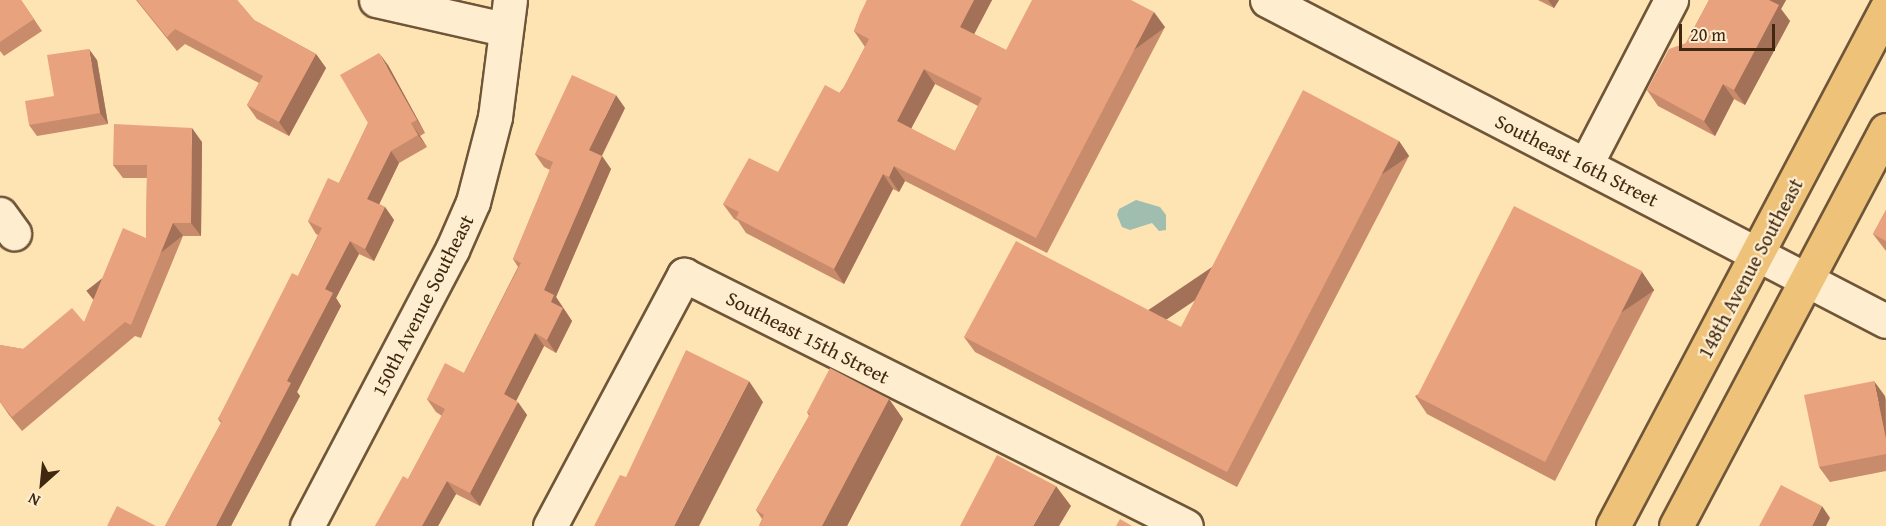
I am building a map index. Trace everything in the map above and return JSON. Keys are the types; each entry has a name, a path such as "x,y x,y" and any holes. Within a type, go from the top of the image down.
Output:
{"main road":[{"name":"148th Avenue Southeast","path":"1613,526 1886,9"},
{"path":"1676,526 1886,130"}],"street":[{"path":"376,0 507,15"},
{"name":"Southeast 16th Street","path":"1267,0 1886,321"},
{"path":"1586,164 1671,0"},
{"name":"150th Avenue Southeast","path":"308,526 452,250 474,202 495,117 507,15"},
{"name":"Southeast 15th Street","path":"550,526 684,275 1186,526"}],"shaded area":[{"path":"1136,200 1160,207 1166,215 1166,230 1159,231 1152,223 1130,230 1122,227 1117,215 1119,209"}],"building":[{"path":"0,0 21,0 34,19 0,42"},
{"path":"137,0 237,0 254,20 316,54 279,122 247,105 263,76 175,29 167,37"},
{"path":"867,0 974,0 960,27 1006,50 1032,0 1131,0 1154,12 1036,238 894,166 889,177 883,174 834,269 736,218 739,212 723,204 749,158 778,172 825,85 840,93 869,39 854,31","holes":["924,69 982,98 955,151 897,121"]},
{"path":"1709,0 1769,0 1779,5 1734,90 1723,84 1704,121 1647,90 1669,49 1686,43"},
{"path":"89,49 100,113 29,125 25,101 54,96 47,55"},
{"path":"379,53 417,120 411,123 418,135 391,151 367,199 385,207 365,249 350,241 325,289 333,293 287,381 291,383 216,526 165,526 222,421 218,419 292,273 298,276 322,228 308,221 328,178 339,183 368,123 340,75"},
{"path":"572,75 616,95 589,150 602,156 544,290 554,295 551,302 563,308 547,340 535,333 504,394 518,402 470,493 447,481 422,526 375,526 403,476 408,479 445,409 427,399 445,363 464,373 521,263 513,259 553,162 535,154"},
{"path":"1303,90 1399,141 1227,472 964,337 1016,241 1181,327"},
{"path":"114,124 192,128 191,223 173,223 131,325 125,322 12,417 0,402 0,345 23,349 72,308 84,322 123,228 146,238 147,165 113,165"},
{"path":"1514,206 1642,271 1545,462 1417,397"},
{"path":"1886,210 1886,241 1873,234"},
{"path":"686,350 749,381 674,526 594,526 620,475 626,477"},
{"path":"830,368 889,399 822,526 759,526 764,515 756,510 810,414 807,412"},
{"path":"1874,381 1886,439 1886,454 1819,467 1804,395"},
{"path":"997,455 1056,486 1033,526 960,526"},
{"path":"1781,485 1822,506 1812,526 1759,526"},
{"path":"117,506 156,526 107,526"},
{"path":"1120,519 1132,526 1116,526"}]}
